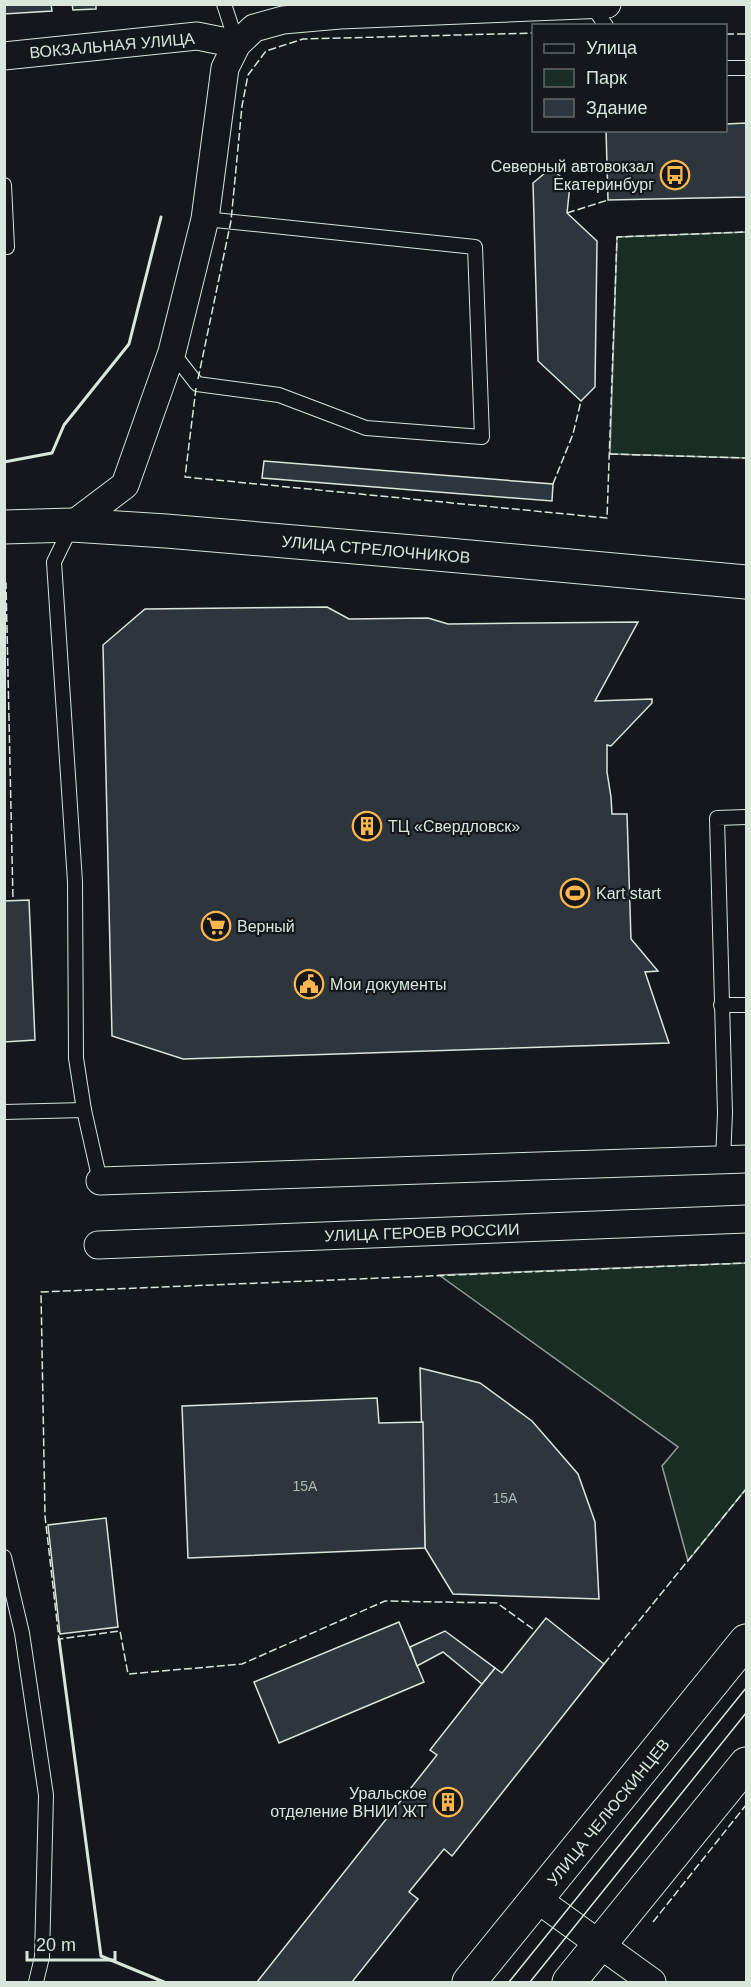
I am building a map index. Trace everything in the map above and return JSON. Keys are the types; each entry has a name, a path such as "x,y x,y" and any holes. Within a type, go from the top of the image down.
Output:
{"main road":[{"name":"УЛИЦА СТРЕЛОЧНИКОВ","path":"4,527 72,525 437,554 747,582"},
{"name":"УЛИЦА ЧЕЛЮСКИНЦЕВ","path":"470,1983 747,1641"},
{"path":"569,1983 747,1764"}],"street":[{"path":"72,525 125,485 172,352 205,219 225,68 237,44 254,28 283,20 340,15 607,4"},
{"name":"ВОКЗАЛЬНАЯ УЛИЦА","path":"4,56 197,36 237,44"},
{"path":"100,1181 735,1160"},
{"name":"УЛИЦА ГЕРОЕВ РОССИИ","path":"98,1245 747,1219"},
{"path":"537,1899 652,1983"}],"lane":[{"path":"224,4 237,44"},
{"path":"592,4 605,24"},
{"path":"727,68 747,69"},
{"path":"4,185 7,248 4,247"},
{"path":"172,352 197,384 279,395 366,428 482,437 475,246 205,219"},
{"path":"72,525 54,562 75,882 76,1058 84,1110 100,1181"},
{"path":"735,1160 725,1113 717,818 747,817"},
{"path":"721,1005 747,1005"},
{"path":"4,1112 84,1110"},
{"path":"4,1557 22,1633 46,1795 42,1957 36,1983"}],"green space":[{"path":"746,232 746,458 610,454 617,237"},
{"path":"746,1263 746,1489 688,1561 662,1466 678,1447 439,1275"}],"building":[{"path":"4,4 51,4 52,11 4,14"},
{"path":"72,4 96,4 96,9 73,10"},
{"path":"746,123 746,197 608,200 606,132 727,132 727,124"},
{"path":"551,168 570,185 567,213 597,241 595,387 581,401 538,361 533,183"},
{"path":"264,461 553,484 552,501 262,478"},
{"name":"ТЦ «Свердловск»","path":"327,607 349,619 428,618 448,624 638,622 595,701 652,699 652,703 611,746 607,745 607,772 612,814 627,814 631,939 658,971 645,972 669,1043 183,1059 112,1036 103,645 145,609"},
{"path":"29,900 35,1040 4,1042 4,901"},
{"path":"420,1368 480,1383 532,1421 578,1474 595,1522 599,1599 453,1594 425,1548"},
{"path":"377,1398 379,1423 423,1422 425,1548 188,1558 182,1406"},
{"path":"106,1518 118,1627 60,1634 48,1525"},
{"name":"Уральское отделение ВНИИ ЖТ","path":"546,1618 604,1664 452,1856 444,1849 409,1892 418,1899 352,1982 257,1982 437,1755 430,1750 482,1684 495,1668 502,1673"},
{"path":"399,1622 424,1682 279,1743 254,1682"},
{"path":"445,1631 495,1668 482,1684 443,1652 417,1666 410,1647"}],"tram line":[{"path":"509,1982 746,1688"},
{"path":"530,1982 746,1713"}],"fence":[{"path":"198,379 231,221 242,106 248,75 266,51 303,39 532,33"},
{"path":"727,34 746,34"},
{"path":"567,213 608,200"},
{"path":"196,388 185,477 607,518 617,237 746,232"},
{"path":"553,484 573,434 581,401"},
{"path":"610,454 746,458"},
{"path":"4,583 6,583 13,901"},
{"path":"533,1629 497,1603 385,1601 242,1664 128,1674 120,1631 59,1639 45,1516 41,1292 746,1263 746,1265"},
{"path":"604,1664 746,1489"},
{"path":"653,1922 746,1805"}],"wall":[{"path":"4,462 52,453 64,425 129,344 161,217"},
{"path":"59,1639 101,1956 164,1982"}],"place":[{"name":"Северный автовокзал Екатеринбург","path":"675,175"},
{"name":"ТЦ «Свердловск»","path":"367,826"},
{"name":"Kart start","path":"575,893"},
{"name":"Верный","path":"216,926"},
{"name":"Мои документы","path":"309,984"},
{"name":"Уральское отделение ВНИИ ЖТ","path":"448,1802"}]}
